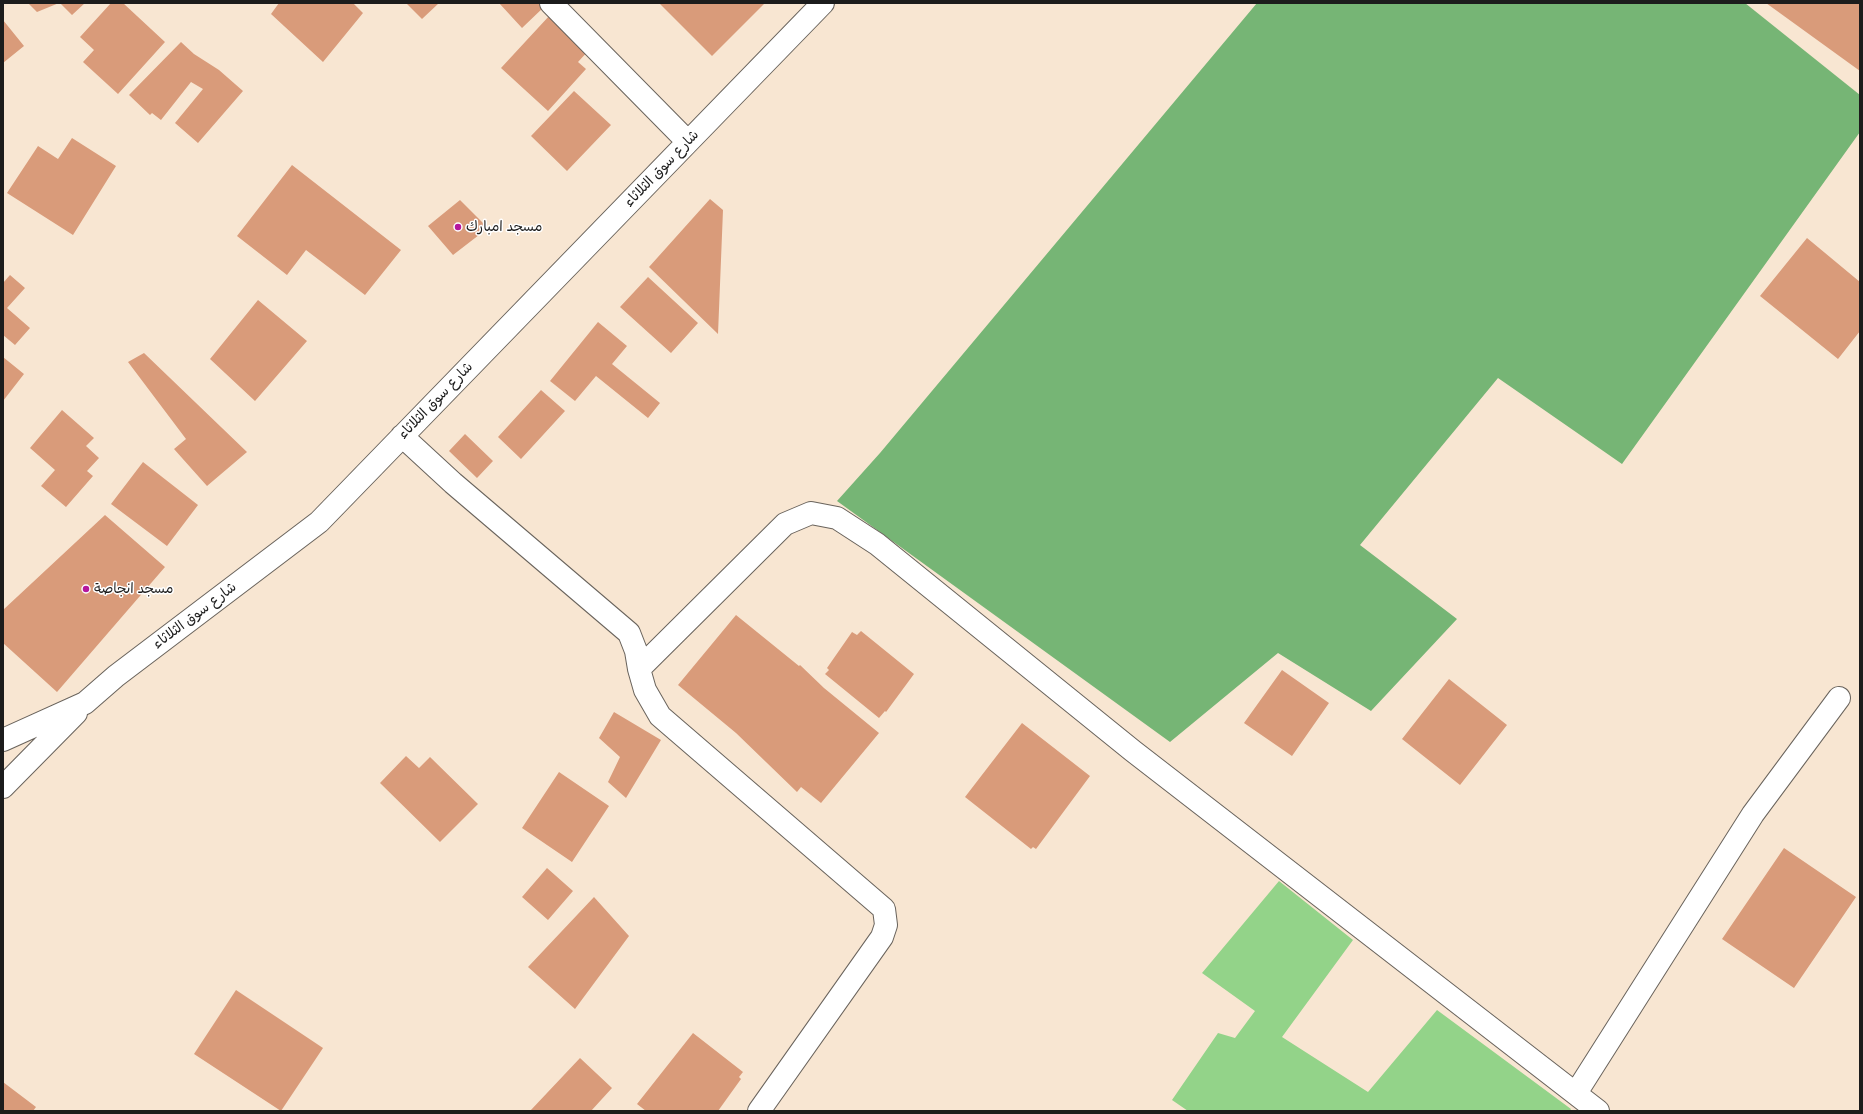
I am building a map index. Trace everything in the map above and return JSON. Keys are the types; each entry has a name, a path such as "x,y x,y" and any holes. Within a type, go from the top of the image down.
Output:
{"street":[{"path":"551,3 688,142"},
{"name":"شارع سوق الثلاثاء","path":"3,740 85,704 116,676 320,522 823,3"},
{"path":"402,436 453,483 629,633 636,651 645,690 660,716 884,909 886,925 882,937 759,1111"},
{"path":"639,669 785,524 811,513 837,518 877,544 1133,751 1598,1111"},
{"path":"1576,1093 1753,814 1839,698"},
{"path":"3,787 85,704"}],"green space":[{"path":"1257,3 1745,3 1860,95 1860,132 1622,464 1498,378 1360,545 1457,619 1371,711 1278,653 1170,742 837,501 880,453"},
{"path":"1279,881 1353,940 1282,1037 1368,1092 1437,1010 1571,1109 1570,1111 1188,1111 1172,1100 1218,1033 1235,1038 1255,1011 1202,973"}],"building":[{"path":"28,3 59,3 37,12"},
{"path":"60,3 85,3 72,15"},
{"path":"111,3 123,3 165,42 118,94 83,62 94,50 80,37"},
{"path":"279,3 353,3 363,13 323,62 271,14"},
{"path":"406,3 439,3 422,19"},
{"path":"499,3 542,3 545,6 522,28"},
{"path":"659,3 765,3 712,56"},
{"path":"1766,3 1860,3 1860,71"},
{"path":"550,15 589,50 578,62 586,69 548,111 501,68"},
{"path":"3,20 24,46 3,63"},
{"path":"181,42 194,54 219,70 243,91 198,143 175,123 203,89 191,82 161,120 152,113 150,115 129,95"},
{"path":"574,91 611,125 567,171 531,136"},
{"path":"72,138 116,166 73,235 7,193 38,146 58,159"},
{"path":"292,165 401,250 365,295 306,250 287,275 237,236"},
{"path":"710,199 723,210 718,334 649,267"},
{"name":"مسجد امبارك","path":"460,200 488,228 453,255 428,226"},
{"path":"1807,238 1860,282 1860,331 1838,359 1760,296"},
{"path":"10,275 25,288 7,308 30,328 15,345 3,335 3,283"},
{"path":"648,277 698,323 671,353 620,307"},
{"path":"258,300 307,341 255,401 210,359"},
{"path":"598,322 627,346 612,364 660,403 648,418 596,376 575,401 550,381"},
{"path":"144,353 247,452 207,486 174,449 186,439 128,362"},
{"path":"3,357 24,374 3,401"},
{"path":"541,390 565,411 521,459 498,437"},
{"path":"62,410 94,438 86,446 99,458 87,471 93,476 66,507 41,486 55,470 30,448"},
{"path":"465,434 493,461 477,478 449,451"},
{"path":"143,462 198,505 167,546 111,504"},
{"name":"مسجد انجاصة","path":"105,515 165,567 57,692 3,643 3,610"},
{"path":"736,615 799,666 800,665 824,688 879,733 821,803 801,787 797,792 736,733 678,685"},
{"path":"861,631 914,674 886,712 885,711 879,718 825,674 829,670 827,668 852,632 857,635"},
{"path":"1282,670 1329,703 1292,756 1244,723"},
{"path":"1449,679 1507,725 1460,785 1402,739"},
{"path":"614,712 661,740 626,798 608,782 620,757 599,738"},
{"path":"1022,723 1090,776 1036,849 1033,847 1031,849 965,797"},
{"path":"406,756 419,768 430,757 478,804 440,842 380,783"},
{"path":"559,772 609,806 572,862 522,828"},
{"path":"1784,848 1856,897 1794,988 1722,939"},
{"path":"547,868 573,891 548,920 522,897"},
{"path":"594,897 629,936 575,1009 528,967"},
{"path":"236,990 323,1048 281,1111 194,1054"},
{"path":"693,1033 743,1072 739,1077 741,1079 718,1111 646,1111 637,1104"},
{"path":"580,1058 612,1088 591,1111 530,1111"},
{"path":"3,1082 36,1107 33,1111 3,1111"}],"place":[{"name":"مسجد امبارك","path":"458,227"},
{"name":"مسجد انجاصة","path":"86,589"}]}
